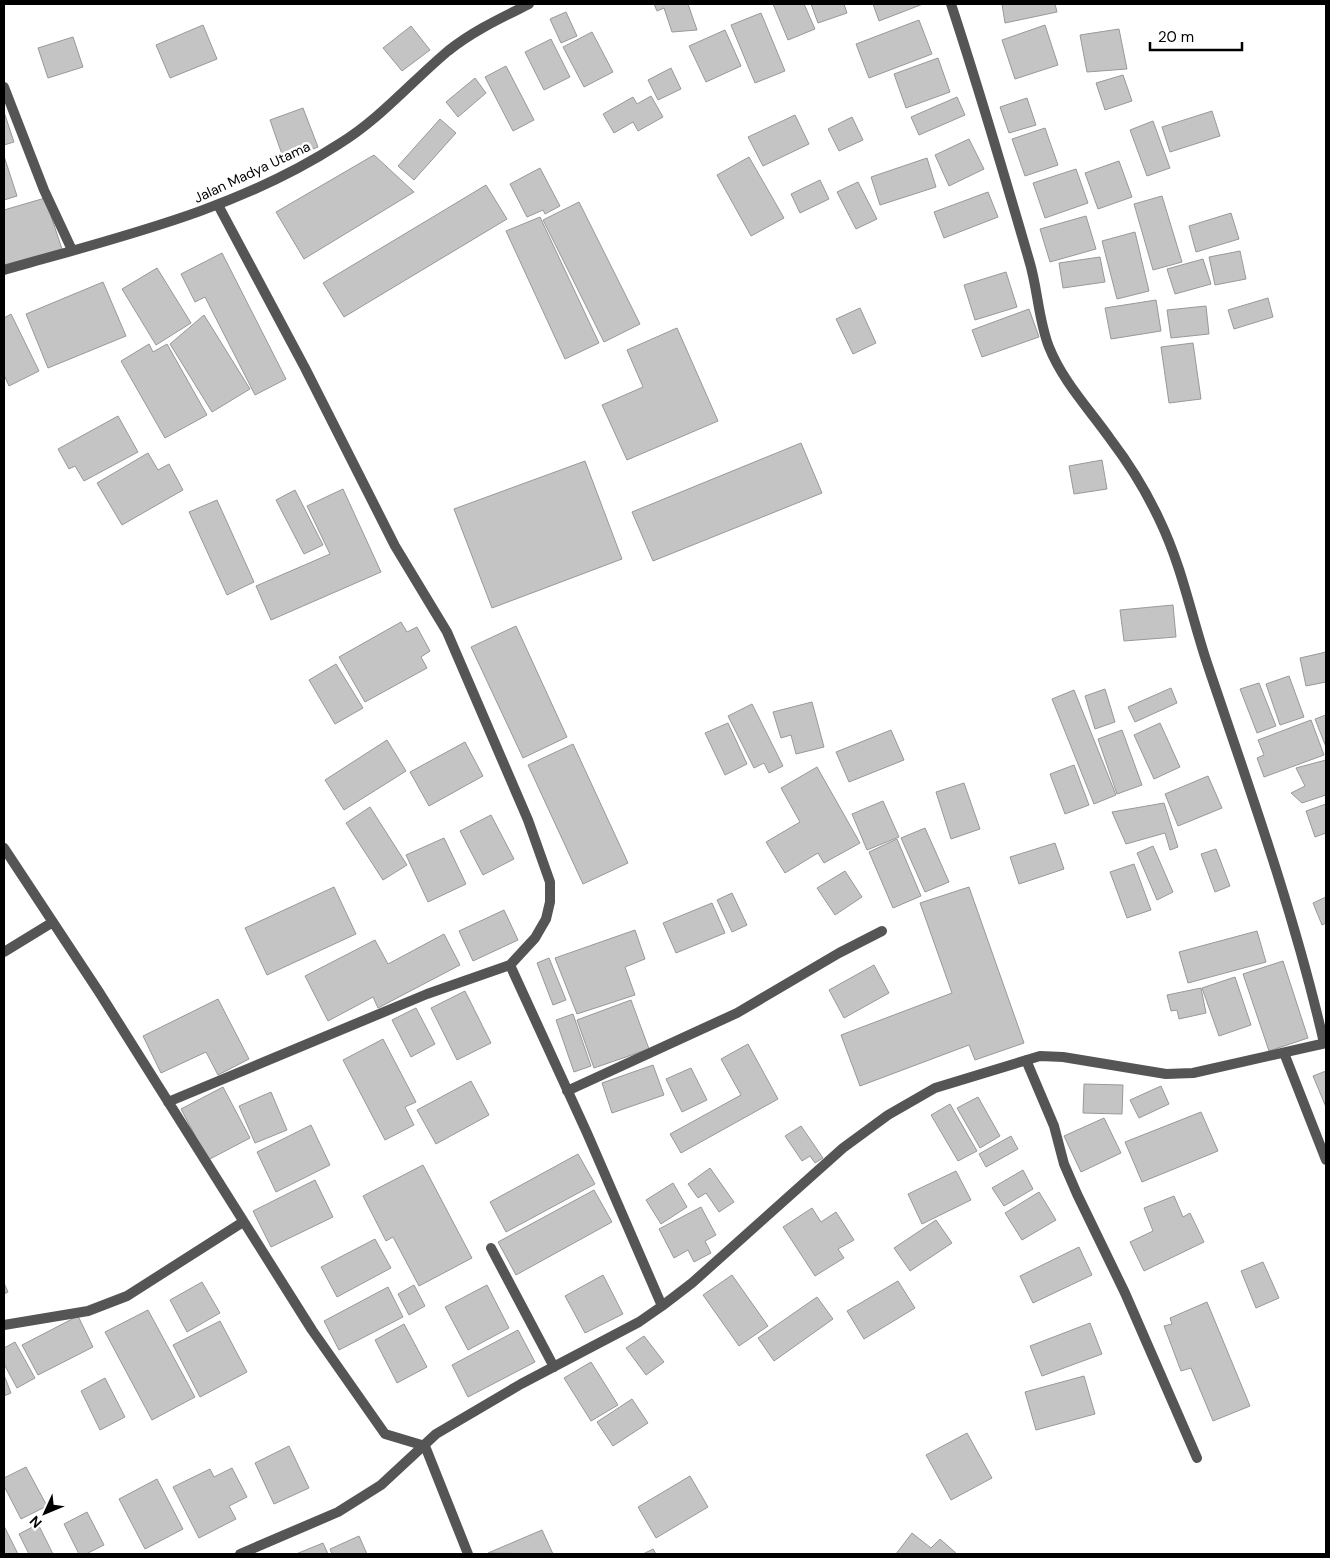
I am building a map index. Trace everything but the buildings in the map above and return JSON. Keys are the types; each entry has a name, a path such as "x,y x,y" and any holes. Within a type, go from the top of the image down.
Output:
{"street":[{"name":"Jalan Madya Utama","path":"4,270 158,226 218,205 305,165 370,124 404,89 449,50 482,27 529,4"},
{"path":"240,1554 338,1512 381,1485 436,1434 554,1367 639,1322 692,1283 843,1148 888,1115 935,1088 1040,1056 1063,1057 1166,1074 1193,1073 1325,1043 1308,973 1199,640 1182,573 1160,521 1133,470 1063,375 1049,348 1041,322 1031,267 984,104 950,4"},
{"path":"4,87 44,190 72,250"},
{"path":"168,1102 427,994 510,965 535,938 546,919 550,902 550,882 528,820 447,632 395,546 305,368 218,205"},
{"path":"4,848 312,1330 384,1434 425,1446"},
{"path":"4,952 53,922"},
{"path":"567,1091 737,1013 839,953 882,931"},
{"path":"510,965 662,1306"},
{"path":"1284,1053 1326,1160"},
{"path":"1026,1060 1054,1126 1064,1164 1125,1293 1197,1458"},
{"path":"4,1325 88,1311 127,1296 243,1222"},
{"path":"491,1248 554,1367"},
{"path":"425,1446 468,1554"}]}
